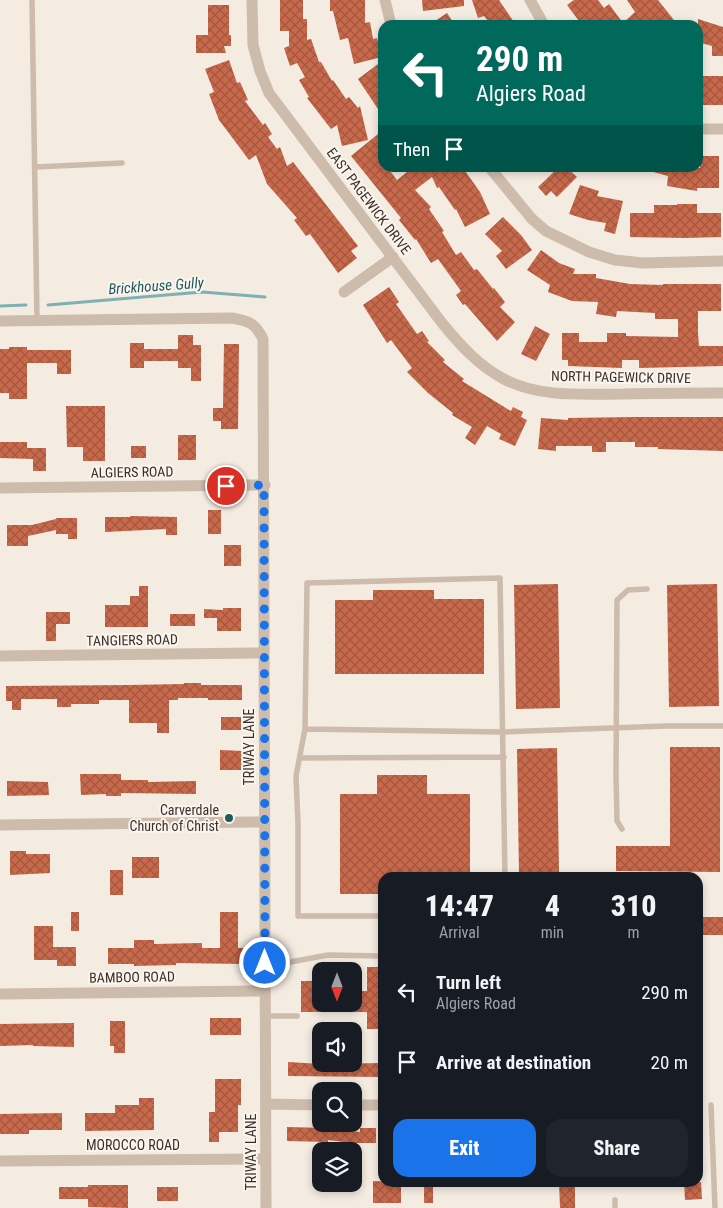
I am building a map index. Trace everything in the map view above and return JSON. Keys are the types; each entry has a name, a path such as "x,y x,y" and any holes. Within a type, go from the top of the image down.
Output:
{"street":[{"name":"EAST PAGEWICK DRIVE","path":"252,0 253,45 260,71 269,93 457,342 480,364 505,380 519,385"},
{"path":"385,0 389,20"},
{"path":"530,0 541,20"},
{"path":"703,129 723,129"},
{"path":"493,172 532,218 546,231 589,252 615,260 643,263 723,262"},
{"path":"344,292 393,257"},
{"name":"TRIWAY LANE","path":"0,321 232,318 246,321 258,328 263,339 266,1208"},
{"name":"NORTH PAGEWICK DRIVE","path":"519,385 568,394 723,393"},
{"name":"ALGIERS ROAD","path":"0,488 264,485"},
{"name":"TANGIERS ROAD","path":"0,656 264,653"},
{"path":"0,825 264,822"},
{"name":"BAMBOO ROAD","path":"0,994 265,991"},
{"path":"266,1104 312,1105"},
{"path":"362,1105 378,1105"},
{"name":"MOROCCO ROAD","path":"0,1161 266,1159"}],"lane":[{"path":"32,0 37,320"},
{"path":"34,167 122,163"},
{"path":"378,916 298,916 296,776 305,729 307,583 500,578 505,872"},
{"path":"622,829 617,821 615,727 617,600 628,590 647,589"},
{"path":"305,729 503,732 615,727 723,726"},
{"path":"300,758 504,757"},
{"path":"265,963 284,963 328,954 378,956"},
{"path":"265,1016 297,1016"},
{"path":"711,1105 715,1208"},
{"path":"615,1200 615,1208"}],"building":[{"path":"280,0 303,0 303,19 307,19 307,40 311,39 319,62 321,62 332,81 346,99 349,97 358,108 360,106 368,140 342,146 337,125 331,129 307,98 309,97 299,80 305,77 297,63 290,66 284,48 289,46 289,31 280,31"},
{"path":"330,0 365,0 365,23 370,22 373,39 377,38 378,58 354,64 348,38 340,40 333,11 330,11"},
{"path":"422,0 464,0 464,6 423,11"},
{"path":"472,0 499,0 513,20 487,20 484,16 478,18"},
{"path":"574,0 598,0 604,8 609,4 621,20 578,20 567,5"},
{"path":"627,0 658,0 674,20 626,20 635,12"},
{"path":"208,5 229,5 231,46 224,46 226,53 196,53 196,35 208,35"},
{"path":"447,13 452,20 436,20"},
{"path":"703,21 723,27 723,56 712,56 712,46 703,43"},
{"path":"229,60 237,83 240,82 248,100 245,101 263,125 265,123 272,134 268,137 277,149 280,147 287,166 293,162 358,246 351,251 357,258 338,273 310,234 306,236 294,220 297,218 267,184 256,155 249,160 219,120 209,94 214,92 205,69"},
{"path":"378,64 378,109 358,79"},
{"path":"703,76 723,76 723,105 703,105"},
{"path":"378,134 378,172 391,172 397,180 407,172 466,172 480,192 490,214 465,227 456,209 439,187 437,188 432,177 415,190 431,207 429,209 444,231 442,232 456,255 461,252 474,270 477,269 505,302 500,307 515,322 497,341 465,304 463,305 456,295 461,291 438,259 431,263 416,239 399,220 401,218 351,156"},
{"path":"703,156 719,156 719,188 697,188 697,191 667,186 668,176 653,172 703,172"},
{"path":"554,172 571,172 577,177 557,197 551,191 546,196 538,187"},
{"path":"580,185 599,191 597,196 623,201 615,234 604,231 606,223 569,214"},
{"path":"697,204 697,213 721,213 721,237 630,237 630,213 654,213 654,205"},
{"path":"503,217 521,235 532,250 506,269 496,256 502,251 485,234"},
{"path":"541,250 559,263 575,269 573,274 596,274 596,278 630,284 721,284 721,311 698,311 698,333 699,346 723,346 723,366 639,368 639,360 622,360 622,368 568,366 568,360 562,360 562,333 579,333 579,342 607,342 607,333 626,333 626,336 678,337 678,319 655,319 655,313 617,311 616,317 596,314 598,302 572,301 548,292 550,285 527,270"},
{"path":"389,287 399,302 396,304 417,334 422,331 429,341 427,342 445,360 443,362 464,379 462,381 511,411 513,407 523,412 521,417 527,420 515,446 499,439 501,434 487,426 475,445 465,438 472,427 452,415 453,413 428,393 407,372 412,368 391,340 387,343 363,305"},
{"path":"535,326 550,334 536,361 521,354"},
{"path":"178,335 193,335 193,345 201,345 201,381 191,381 191,368 178,368 178,361 144,361 144,368 130,368 130,343 144,343 144,349 178,349"},
{"path":"224,344 239,344 238,429 221,429 221,421 213,421 213,408 223,408"},
{"path":"9,347 27,347 27,350 71,350 71,374 57,374 57,363 27,363 27,399 9,399 9,393 0,393 0,349 9,349"},
{"path":"66,406 105,406 105,461 83,461 83,447 67,447"},
{"path":"723,417 723,451 635,447 635,442 606,442 606,452 592,452 592,446 556,446 556,451 538,449 541,418 568,420 568,418"},
{"path":"178,435 196,435 196,460 178,460"},
{"path":"0,442 27,442 27,448 46,448 46,471 33,471 33,459 0,458"},
{"path":"131,446 146,446 146,458 131,458"},
{"path":"208,510 221,510 221,534 208,534"},
{"path":"105,517 177,517 177,535 166,535 166,529 105,532"},
{"path":"56,518 77,518 77,539 68,539 68,534 56,534 56,530 28,536 28,546 7,546 7,525 32,525"},
{"path":"224,545 241,545 241,566 224,566"},
{"path":"558,584 560,708 516,709 514,585"},
{"path":"717,584 719,706 669,707 667,585"},
{"path":"139,586 148,586 148,627 105,627 105,605 130,605 130,596 139,596"},
{"path":"373,590 434,590 434,599 484,599 484,674 335,674 335,600 373,600"},
{"path":"223,608 241,608 241,631 217,631 217,618 204,618 204,609 223,610"},
{"path":"46,612 70,612 70,624 56,624 56,641 46,641"},
{"path":"170,614 195,614 195,626 170,626"},
{"path":"184,683 242,685 242,700 178,698 178,700 169,700 169,733 157,733 157,723 129,723 129,700 99,700 99,704 71,704 71,707 57,707 57,699 21,699 21,710 12,710 12,701 6,701 6,686"},
{"path":"221,717 241,717 241,730 221,730"},
{"path":"670,747 720,747 720,872 616,871 616,846 670,846"},
{"path":"557,748 559,872 519,872 517,749"},
{"path":"220,750 243,751 243,770 220,770"},
{"path":"80,774 121,774 121,780 148,780 148,782 196,781 196,794 121,793 121,796 106,796 106,794 81,795"},
{"path":"377,775 427,775 427,794 470,794 470,872 378,872 378,894 340,894 340,794 377,794"},
{"path":"7,781 48,782 49,795 7,796"},
{"path":"10,851 26,851 26,854 50,854 50,873 10,875"},
{"path":"132,857 159,857 159,878 132,878"},
{"path":"110,870 123,870 123,895 110,895"},
{"path":"71,912 79,912 79,931 71,931"},
{"path":"220,912 238,912 238,948 245,948 245,964 176,963 176,965 134,966 134,964 108,964 108,948 134,948 134,940 154,940 154,944 202,943 202,948 220,948"},
{"path":"703,917 723,917 723,935 703,935"},
{"path":"34,926 53,926 53,947 76,947 76,966 57,966 57,960 34,960"},
{"path":"367,967 378,967 378,1029 367,1029 367,1012 362,1012 362,991 367,991"},
{"path":"301,981 312,981 312,1012 301,1012"},
{"path":"210,1018 241,1018 241,1035 210,1035"},
{"path":"110,1021 125,1021 125,1053 114,1053 114,1046 110,1046"},
{"path":"74,1023 74,1047 0,1046 0,1024"},
{"path":"288,1062 312,1063 312,1072 362,1072 362,1063 378,1063 378,1077 288,1076"},
{"path":"215,1079 241,1079 241,1105 238,1105 238,1132 219,1132 219,1142 209,1142 209,1112 215,1112"},
{"path":"139,1098 154,1098 154,1130 85,1131 85,1113 115,1113 115,1105 139,1105"},
{"path":"62,1113 62,1130 29,1130 29,1134 0,1134 0,1114"},
{"path":"287,1127 312,1128 312,1132 362,1132 362,1128 376,1128 376,1143 328,1140 328,1142 287,1141"},
{"path":"373,1181 378,1181 378,1187 401,1187 401,1203 373,1203"},
{"path":"88,1185 128,1185 128,1208 88,1207 88,1199 59,1199 59,1187 88,1187"},
{"path":"157,1187 178,1187 178,1201 157,1201"},
{"path":"424,1187 433,1187 433,1203 424,1203"},
{"path":"559,1187 575,1187 575,1208 560,1208"},
{"path":"684,1187 701,1187 702,1199 685,1200"}],"waterway":[{"name":"Brickhouse Gully","path":"48,305 202,292 265,297"},
{"name":"Brickhouse Gully","path":"0,306 26,305"}],"place":[{"name":"Carverdale Church of Christ","path":"229,818"}],"route":[{"path":"226,486 264,485 265,963"}]}
